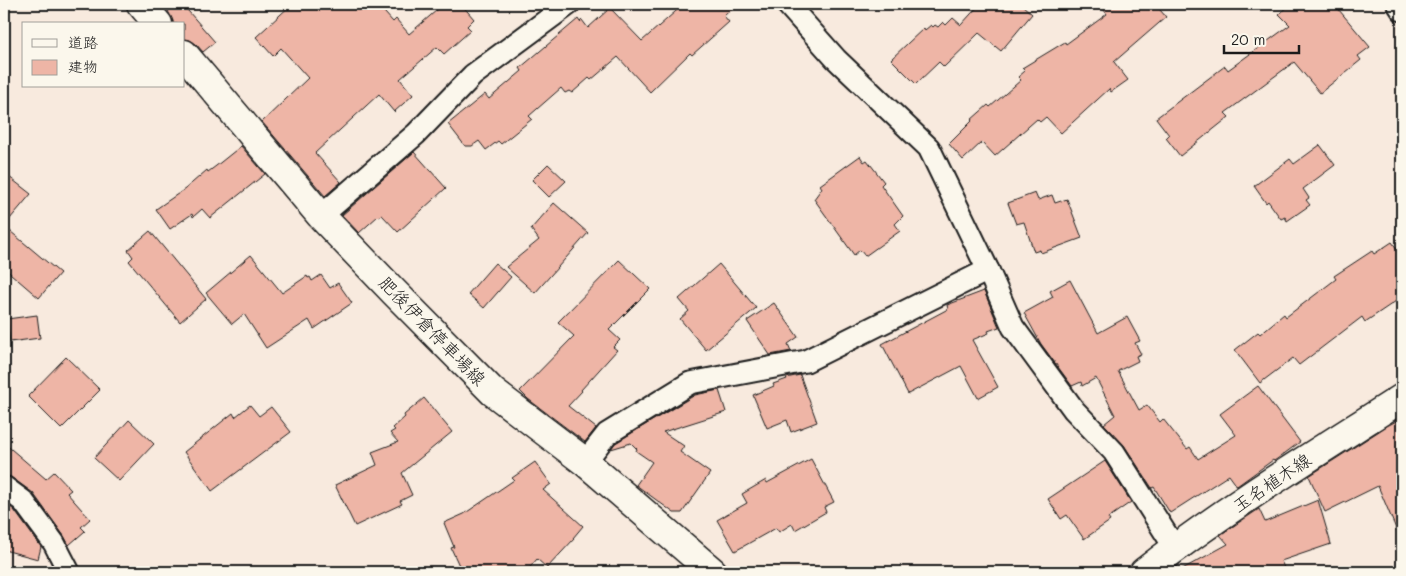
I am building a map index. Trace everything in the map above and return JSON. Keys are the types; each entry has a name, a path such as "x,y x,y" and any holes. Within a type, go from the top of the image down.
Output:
{"main road":[{"path":"141,4 156,22"},
{"name":"肥後伊倉停車場線","path":"185,55 321,216 492,392 585,462 713,572"},
{"name":"玉名植木線","path":"1144,572 1175,548 1273,480 1402,398"}],"street":[{"path":"321,216 416,134 472,75 569,4"},
{"path":"787,4 836,59 929,148 988,270 1013,328 1074,410 1114,452 1175,548"},
{"path":"1398,4 1402,10"},
{"path":"585,462 606,434 690,383 806,361 988,270"},
{"path":"4,487 23,501 54,543 69,572"}],"building":[{"path":"177,4 182,4 215,42 203,52 196,44 185,39 185,22 173,22 168,11"},
{"path":"292,4 377,4 393,22 396,19 409,34 444,4 461,4 474,19 467,26 471,30 444,54 437,47 400,79 413,95 394,112 379,94 315,153 341,182 325,196 262,122 308,78 281,48 273,56 256,37"},
{"path":"684,4 737,4 724,16 729,22 692,55 690,53 650,92 618,57 572,93 569,91 565,93 561,88 529,116 532,119 501,144 498,141 486,150 479,141 472,146 465,146 448,124 485,94 489,99 522,71 520,68 578,19 580,22 582,20 588,28 610,8 642,41"},
{"path":"980,4 1021,4 1032,14 1001,51 979,33 944,67 939,62 916,84 891,59 924,28 925,30 931,25 938,27 943,22 946,25 953,18 961,25"},
{"path":"1099,4 1155,4 1166,17 1114,62 1128,80 1111,92 1109,89 1061,133 1046,117 1040,122 1037,119 995,156 982,142 963,160 949,144 971,120 988,105 990,107 1021,80 1018,77 1025,71 1022,68 1065,42 1066,44 1107,14"},
{"path":"1290,4 1334,4 1370,47 1358,56 1361,60 1320,93 1294,62 1225,113 1229,117 1180,156 1166,138 1169,135 1156,118 1225,66 1228,70 1290,25 1279,14"},
{"path":"1320,145 1335,165 1303,189 1309,198 1306,200 1310,205 1287,221 1285,217 1281,219 1254,186 1290,159 1294,164"},
{"path":"241,146 265,174 210,218 202,209 193,217 192,214 170,229 156,209"},
{"path":"414,152 446,188 398,232 382,215 378,216 359,233 342,215"},
{"path":"860,156 864,162 867,160 884,182 881,185 903,216 895,224 900,231 865,256 860,250 854,255 814,199 822,188 820,185"},
{"path":"548,164 566,181 549,197 532,180"},
{"path":"4,173 31,194 4,226"},
{"path":"1035,193 1038,200 1052,195 1055,203 1067,199 1082,238 1041,253 1040,250 1034,252 1024,222 1016,224 1008,203"},
{"path":"554,203 588,233 535,293 506,267 539,240 531,229"},
{"path":"4,226 60,273 39,298 4,268"},
{"path":"150,231 206,299 180,322 129,261 133,257 128,250"},
{"path":"1392,242 1402,256 1402,297 1365,322 1362,317 1299,365 1293,358 1260,383 1235,350 1258,332 1260,334 1284,314 1286,317 1336,279 1334,276 1372,251 1374,254"},
{"path":"251,255 282,293 307,276 312,281 321,275 330,288 338,283 352,303 314,329 309,320 266,348 244,314 232,324 206,293"},
{"path":"619,260 650,289 609,330 620,340 613,347 617,350 568,406 596,428 585,442 520,391 574,336 558,322"},
{"path":"495,263 511,277 484,308 468,294"},
{"path":"719,264 756,308 706,350 680,319 689,311 679,299"},
{"path":"1070,280 1098,333 1127,317 1140,341 1135,343 1141,354 1136,356 1138,361 1118,371 1139,410 1147,405 1160,422 1163,419 1187,449 1190,447 1198,459 1236,435 1220,414 1258,386 1300,442 1237,486 1229,475 1170,513 1124,445 1104,424 1115,415 1096,378 1082,386 1081,382 1072,386 1041,344 1024,313 1053,297 1050,291"},
{"path":"984,291 999,327 972,340 998,387 978,398 961,366 908,394 882,344 948,309 947,305"},
{"path":"774,303 798,337 788,344 791,351 770,355 747,321"},
{"path":"37,315 40,338 10,342 7,319"},
{"path":"66,357 100,390 61,429 28,396"},
{"path":"800,375 817,422 791,432 787,420 767,428 753,395 774,386 773,384 786,378"},
{"path":"719,390 726,412 663,432 684,446 680,452 710,473 682,513 674,513 636,485 652,462 636,451 637,449 631,443 611,449 615,443 695,395"},
{"path":"424,398 452,432 402,473 412,495 400,501 402,504 355,526 335,485 377,465 372,452 398,442 390,433 395,430 393,428 405,417 404,415"},
{"path":"250,405 259,416 271,407 291,432 212,491 184,452 233,413 235,417"},
{"path":"1402,418 1402,543 1378,486 1325,512 1309,476"},
{"path":"129,420 154,444 119,481 94,458"},
{"path":"4,443 46,479 54,472 71,490 67,493 90,519 81,527 85,531 69,545 33,493 11,477 4,475"},
{"path":"811,459 834,502 824,507 826,512 795,530 792,524 779,532 776,528 735,551 717,520 747,503 742,494 766,480 767,483"},
{"path":"1105,461 1131,502 1108,518 1110,521 1084,539 1067,515 1061,519 1048,499"},
{"path":"535,462 551,484 543,490 583,526 574,539 547,568 537,559 526,572 462,572 451,548 454,547 444,523 464,514 514,480 512,478"},
{"path":"1318,500 1331,544 1281,561 1286,572 1177,572 1228,544 1220,535 1259,509 1265,522"},
{"path":"4,502 14,510 41,547 38,559 4,550"}]}
